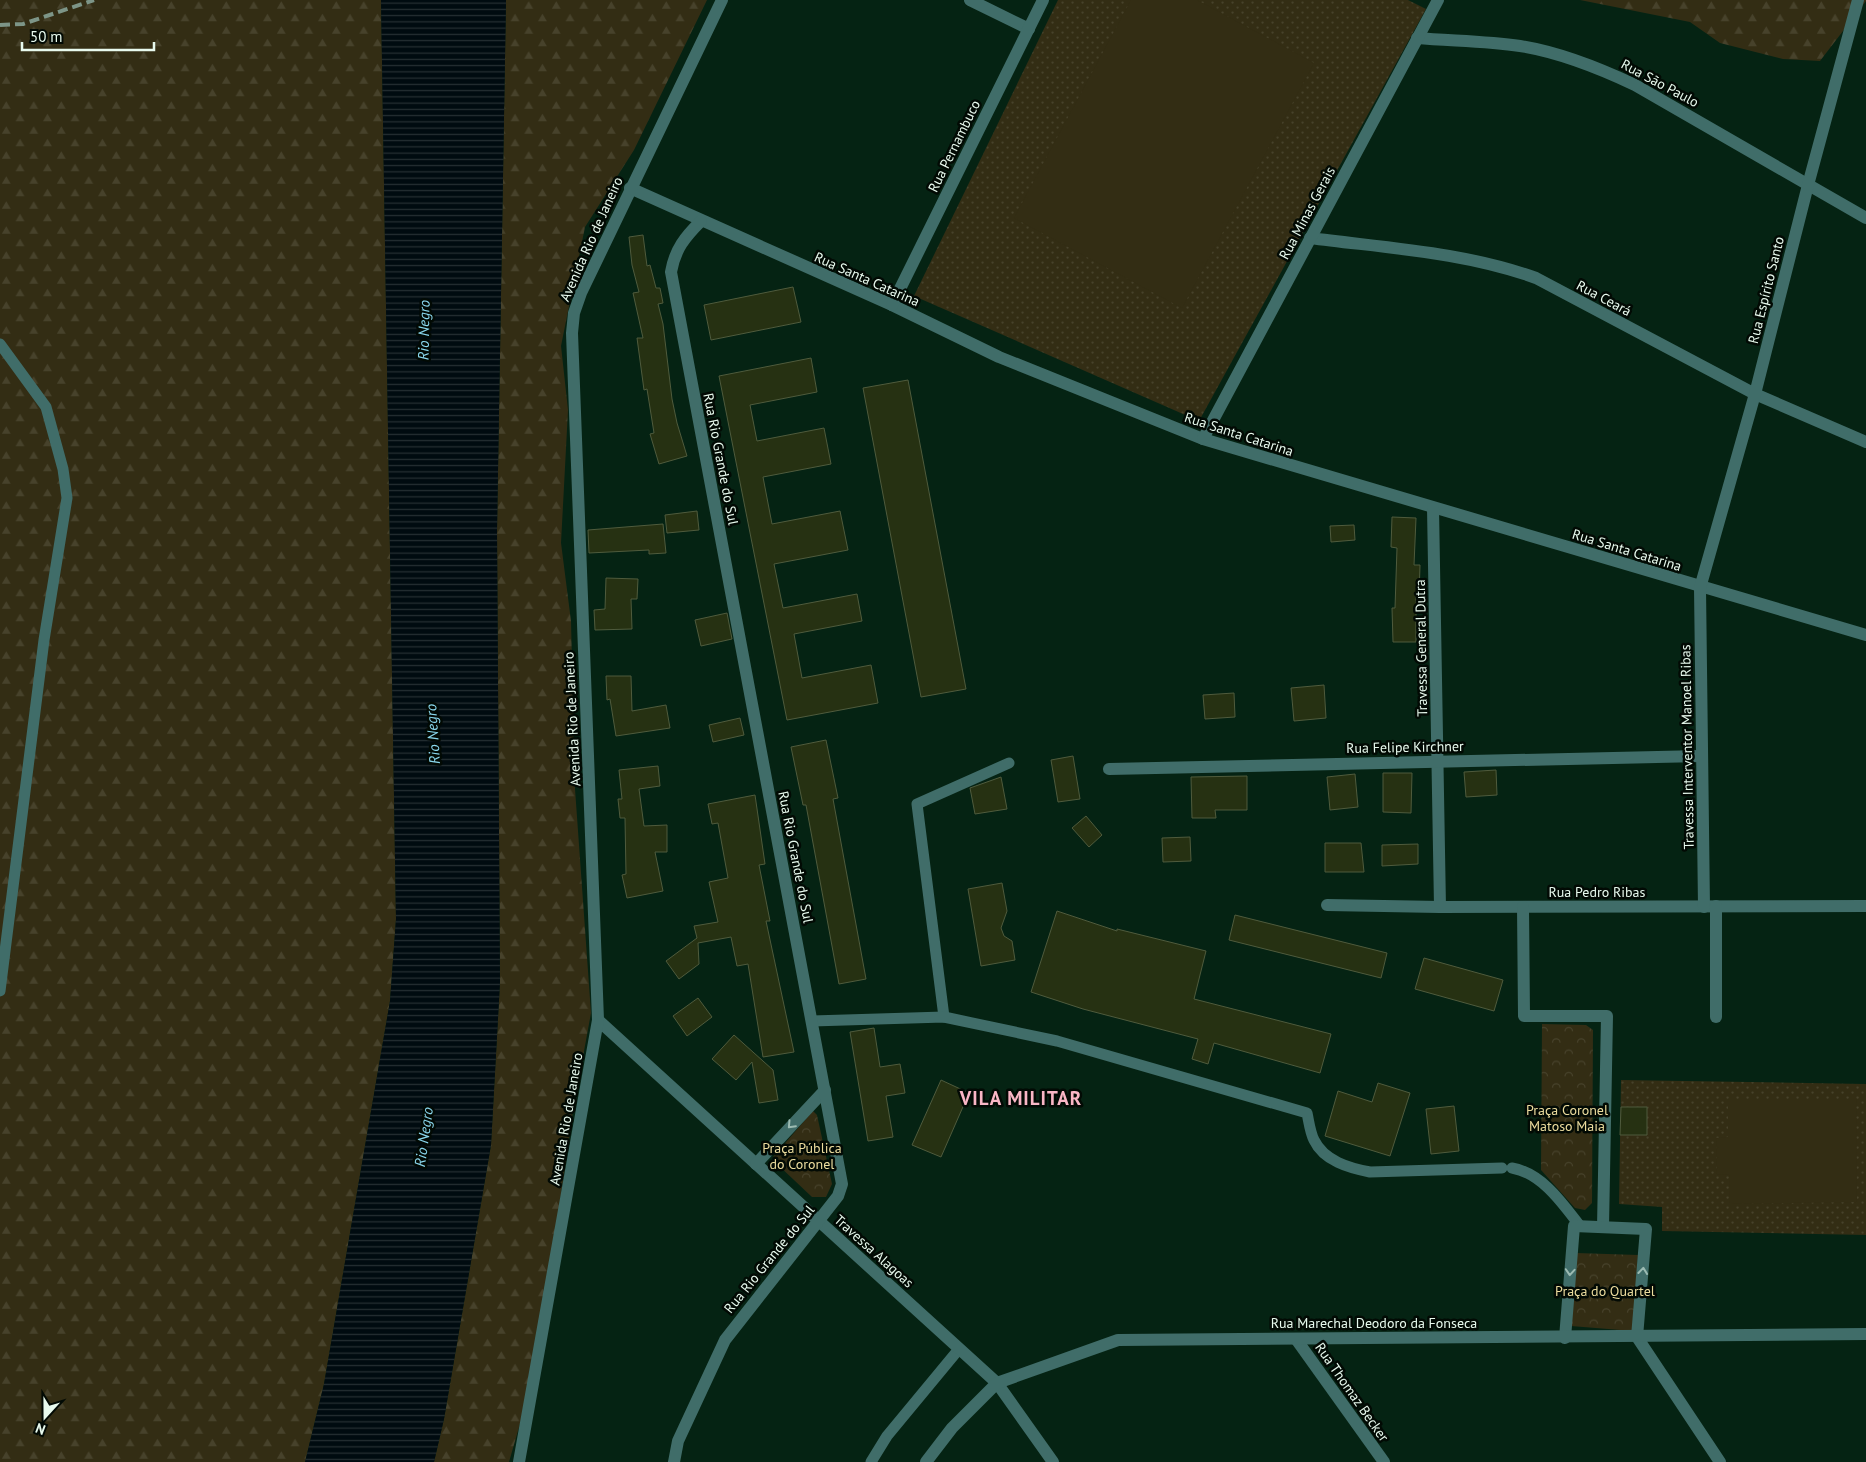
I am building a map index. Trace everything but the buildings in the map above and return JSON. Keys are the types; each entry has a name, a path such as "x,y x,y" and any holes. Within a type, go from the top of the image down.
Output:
{"street":[{"name":"Avenida Rio de Janeiro","path":"519,1462 598,1020 572,333 574,313 581,293 630,188 722,0"},
{"path":"970,0 1028,29"},
{"name":"Rua Pernambuco","path":"892,305 1043,0"},
{"name":"Rua Minas Gerais","path":"1203,439 1438,0"},
{"name":"Rua Espírito Santo","path":"1700,588 1755,394 1808,185 1858,0"},
{"name":"Rua São Paulo","path":"1417,38 1521,46 1587,65 1635,85 1866,218"},
{"name":"Rua Santa Catarina","path":"630,188 892,305 999,357 1203,439 1700,588 1866,635"},
{"name":"Rua Rio Grande do Sul","path":"674,1462 678,1441 725,1340 838,1196 842,1184 671,272 674,257 682,240 701,221"},
{"name":"Rua Ceará","path":"1310,238 1478,261 1505,267 1536,278 1755,394 1866,442"},
{"name":"Travessa General Dutra","path":"1434,508 1440,907"},
{"name":"Travessa Interventor Manoel Ribas","path":"1700,588 1702,756 1716,1017"},
{"name":"Rua Felipe Kirchner","path":"1109,769 1702,756"},
{"name":"Rua Pedro Ribas","path":"1327,905 1440,907 1866,906"},
{"path":"1522,907 1524,1016 1607,1016 1603,1227"},
{"name":"Travessa Alagoas","path":"598,1020 997,1383 1053,1462"},
{"path":"756,1164 824,1090"},
{"path":"1565,1338 1573,1227 1646,1229 1648,1231 1636,1337 1720,1462"},
{"name":"Rua Marechal Deodoro da Fonseca","path":"926,1462 952,1428 997,1383 1118,1340 1565,1338 1866,1334"},
{"name":"Rua Thomaz Becker","path":"1296,1339 1384,1462"}],"lane":[{"path":"0,344 46,407 63,468 67,498 44,640 0,991"},
{"path":"944,1017 917,804 1009,763"},
{"path":"812,1021 944,1017 1057,1041 1307,1113 1314,1141 1331,1159 1348,1168 1370,1172 1507,1168 1536,1178 1560,1200 1580,1226"},
{"path":"871,1462 887,1436 959,1348"}],"green space":[{"path":"0,0 381,0 396,919 390,1001 324,1384 305,1462 0,1462"},
{"path":"506,0 707,0 634,150 585,227 561,346 568,410 561,543 571,621 575,789 591,1013 573,1111 536,1368 509,1462 434,1462 444,1419 491,1145 500,982 497,531"},
{"path":"1058,0 1408,0 1426,9 1199,421 914,296"},
{"path":"1131,0 1197,0 1314,63 1182,308 1014,218"},
{"path":"1580,0 1866,1 1820,61 1783,59 1720,43 1690,22"},
{"name":"Praça Coronel Matoso Maia","path":"1542,1024 1586,1025 1593,1030 1592,1203 1585,1210 1575,1208 1541,1170"},
{"path":"1621,1080 1866,1084 1866,1235 1662,1231 1662,1207 1619,1204"},
{"path":"1728,1099 1856,1099 1857,1202 1730,1204 1729,1175 1717,1174 1716,1138 1728,1137"},
{"name":"Praça Pública do Coronel","path":"813,1111 817,1115 832,1184 826,1197 812,1197 776,1163 773,1157"},
{"name":"Praça do Quartel","path":"1576,1253 1638,1255 1633,1331 1571,1326"}],"water":[{"name":"Rio Negro","path":"381,0 506,0 497,531 500,982 491,1145 444,1419 434,1462 305,1462 324,1384 390,1001 396,919"}],"railway":[{"path":"0,25 23,24 94,0"}],"district":[{"name":"VILA MILITAR","path":"1021,1098"}]}
